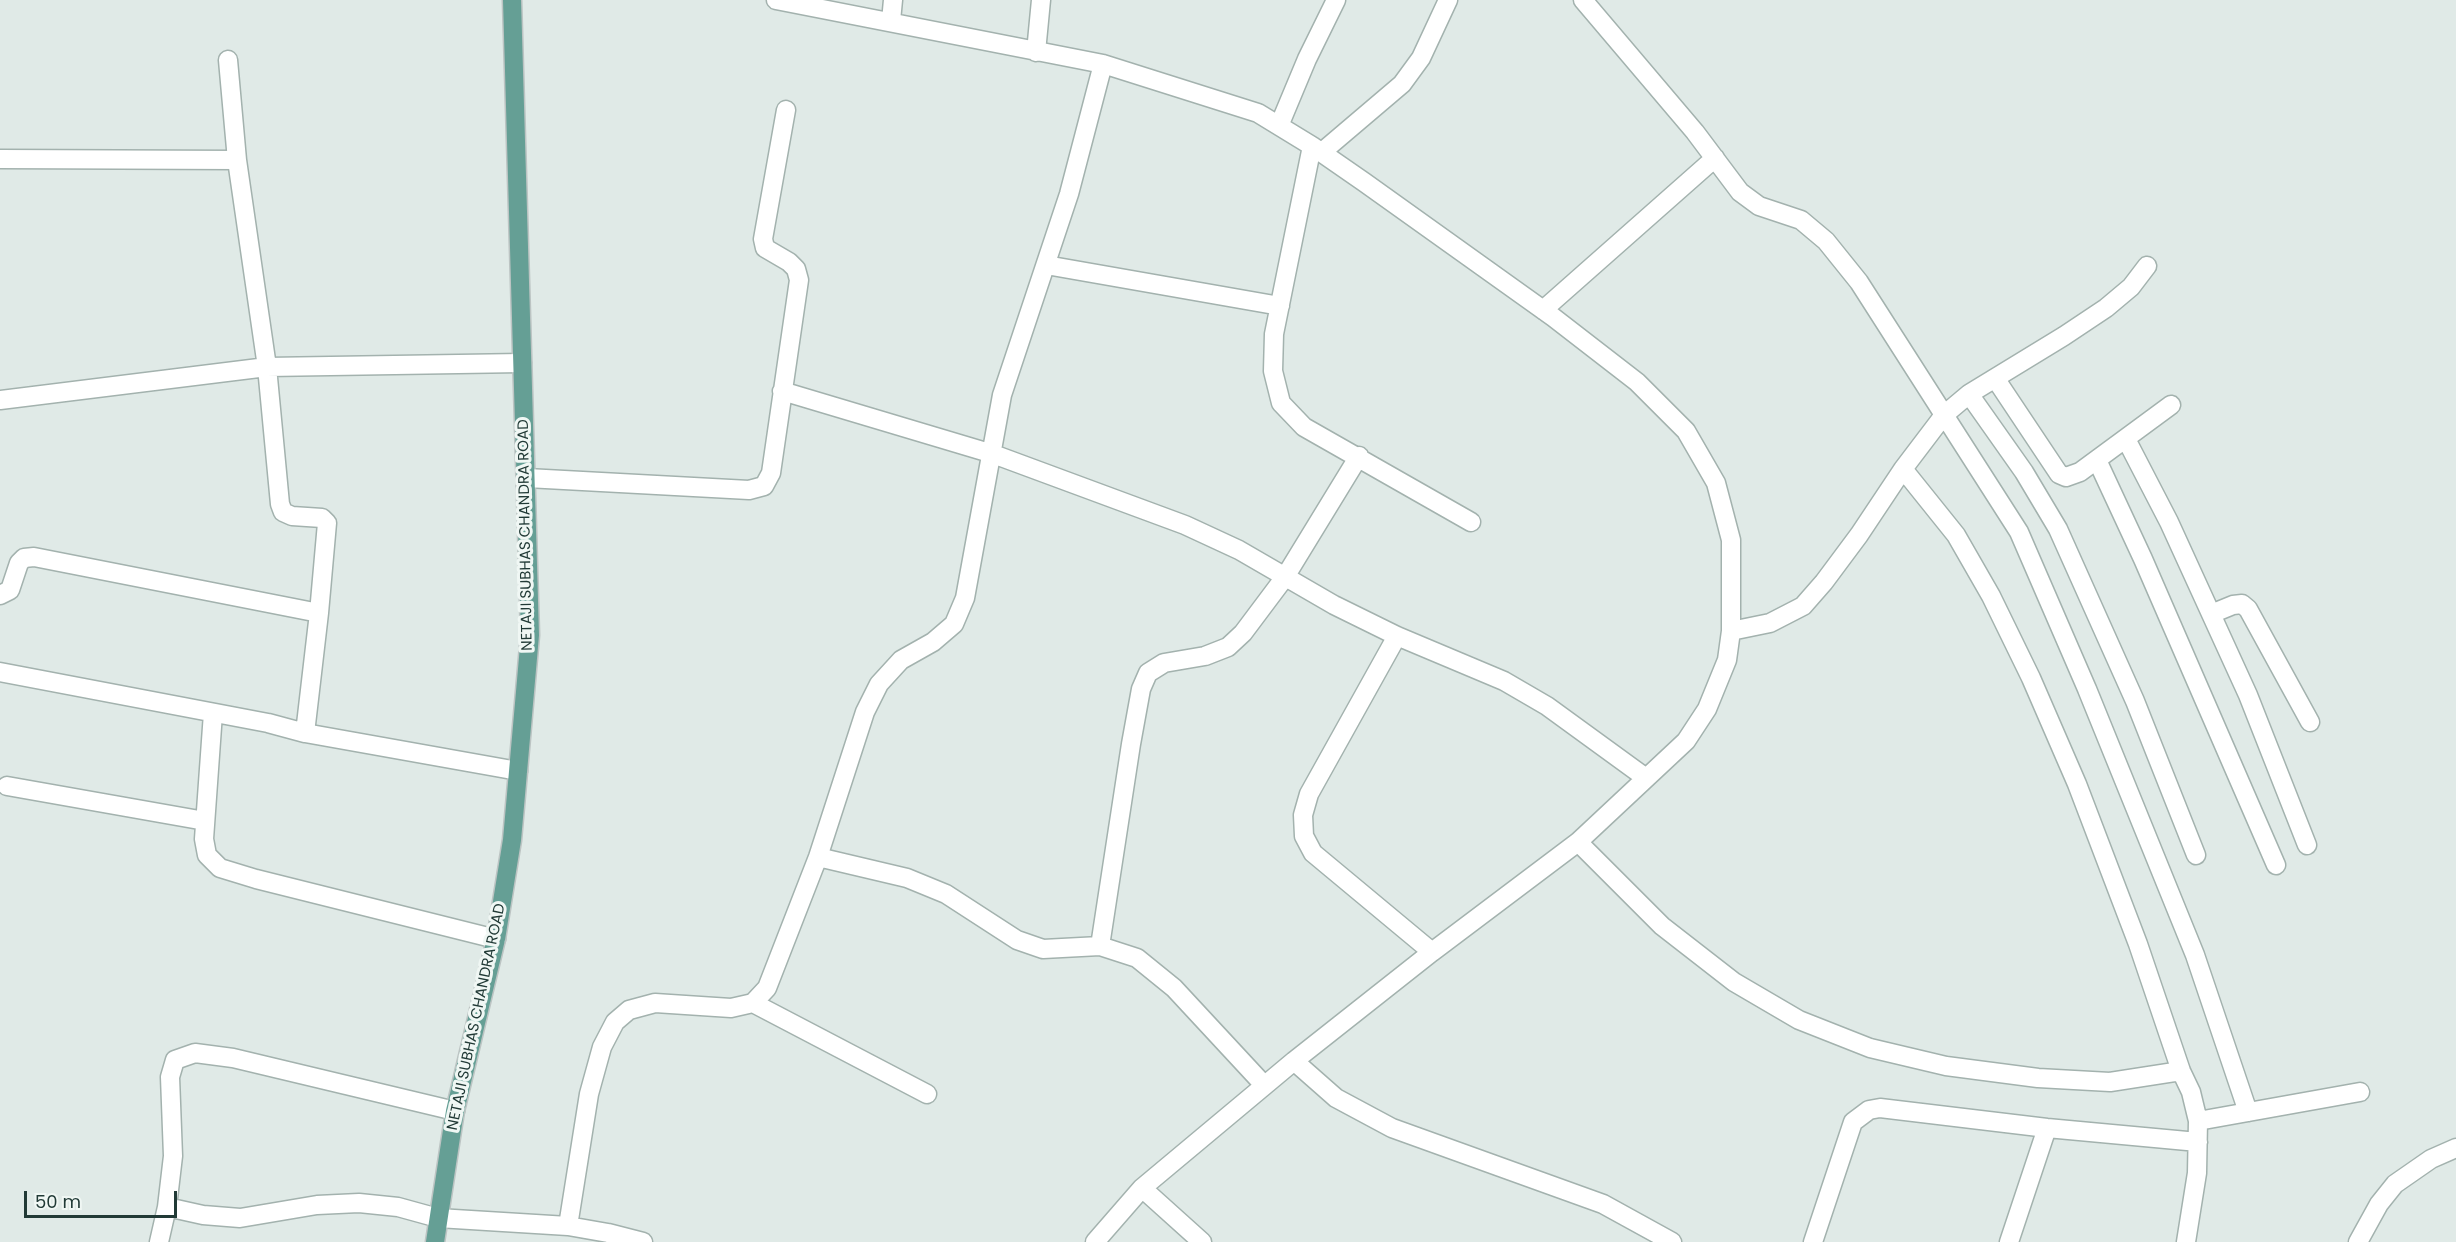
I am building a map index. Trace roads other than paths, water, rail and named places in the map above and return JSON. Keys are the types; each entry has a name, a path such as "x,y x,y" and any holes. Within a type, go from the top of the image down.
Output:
{"main road":[{"name":"NETAJI SUBHAS CHANDRA ROAD","path":"435,1242 455,1111 496,939 512,840 530,635 512,0"}],"street":[{"path":"776,0 1103,64 1258,113 1317,149 1543,310 1637,382 1686,431 1716,483 1731,540 1731,631 1727,660 1707,709 1686,741 1578,842 1432,952 1294,1061 1142,1188 1095,1242"},
{"path":"891,21 893,0"},
{"path":"1036,52 1041,0"},
{"path":"1279,126 1307,59 1336,0"},
{"path":"1448,0 1421,58 1402,84 1317,149 1274,334 1273,371 1281,404 1304,427 1359,456 1472,522"},
{"path":"1583,0 1740,192 1760,206 1801,220 1826,241 1859,282 2019,532 2195,955 2248,1112"},
{"path":"228,60 237,160 267,367 280,504 283,512 292,516 322,518 327,523 305,733"},
{"path":"568,1226 589,1094 602,1047 615,1022 629,1010 655,1003 731,1008 753,1003 767,988 818,857 865,712 879,684 901,660 933,642 954,624 965,598 1002,395 1069,194 1103,64"},
{"path":"527,478 749,490 764,486 771,473 799,280 796,269 789,262 765,248 763,239 786,110"},
{"path":"1543,310 1714,158"},
{"path":"0,159 237,160"},
{"path":"1046,265 1280,306"},
{"path":"1731,631 1770,623 1803,606 1859,535 1903,469 1944,415 1969,394 2106,308 2131,287 2147,266"},
{"path":"0,400 267,367 522,363"},
{"path":"1995,378 2059,474 2072,476 2171,405"},
{"path":"782,391 993,454 1185,525 1239,550 1334,605 1397,636 1504,681 1547,706 1646,778"},
{"path":"1969,394 2024,472 2058,530 2135,701 2196,855"},
{"path":"2126,439 2169,522 2248,695 2307,845"},
{"path":"1100,946 1131,744 1141,688 1148,673 1164,663 1205,656 1228,647 1243,633 1285,577 1359,456"},
{"path":"2097,460 2153,580 2276,865"},
{"path":"1903,469 1956,535 1991,596 2031,678 2077,784 2138,944 2181,1071 2191,1092 2198,1121 2197,1173 2186,1242"},
{"path":"0,595 10,590 19,563 24,558 34,557 319,613"},
{"path":"2211,614 2233,605 2242,604 2248,609 2310,722"},
{"path":"1397,636 1309,795 1303,815 1304,836 1313,853 1432,952"},
{"path":"0,672 213,712 305,733 518,771"},
{"path":"213,712 204,839 207,855 220,868 496,939"},
{"path":"7,786 205,821"},
{"path":"1578,842 1662,926 1734,982 1799,1020 1870,1048 1946,1066 2038,1078 2110,1082 2181,1071"},
{"path":"818,857 907,878 946,894 1017,939 1043,949 1100,946 1137,958 1174,988 1264,1085"},
{"path":"753,1003 927,1094"},
{"path":"159,1242 167,1206 173,1156 170,1077 175,1060 195,1053 233,1058 455,1111"},
{"path":"1294,1061 1336,1098 1392,1128 1603,1204 1671,1242"},
{"path":"2198,1121 2360,1092"},
{"path":"1813,1242 1853,1122 1869,1110 1880,1108 2047,1128 2198,1142"},
{"path":"2009,1242 2047,1128"},
{"path":"2358,1242 2379,1204 2395,1184 2431,1160 2456,1148"},
{"path":"1142,1188 1202,1242"},
{"path":"167,1206 203,1215 240,1218 317,1205 359,1203 398,1207 438,1218 568,1226 643,1242"}]}
